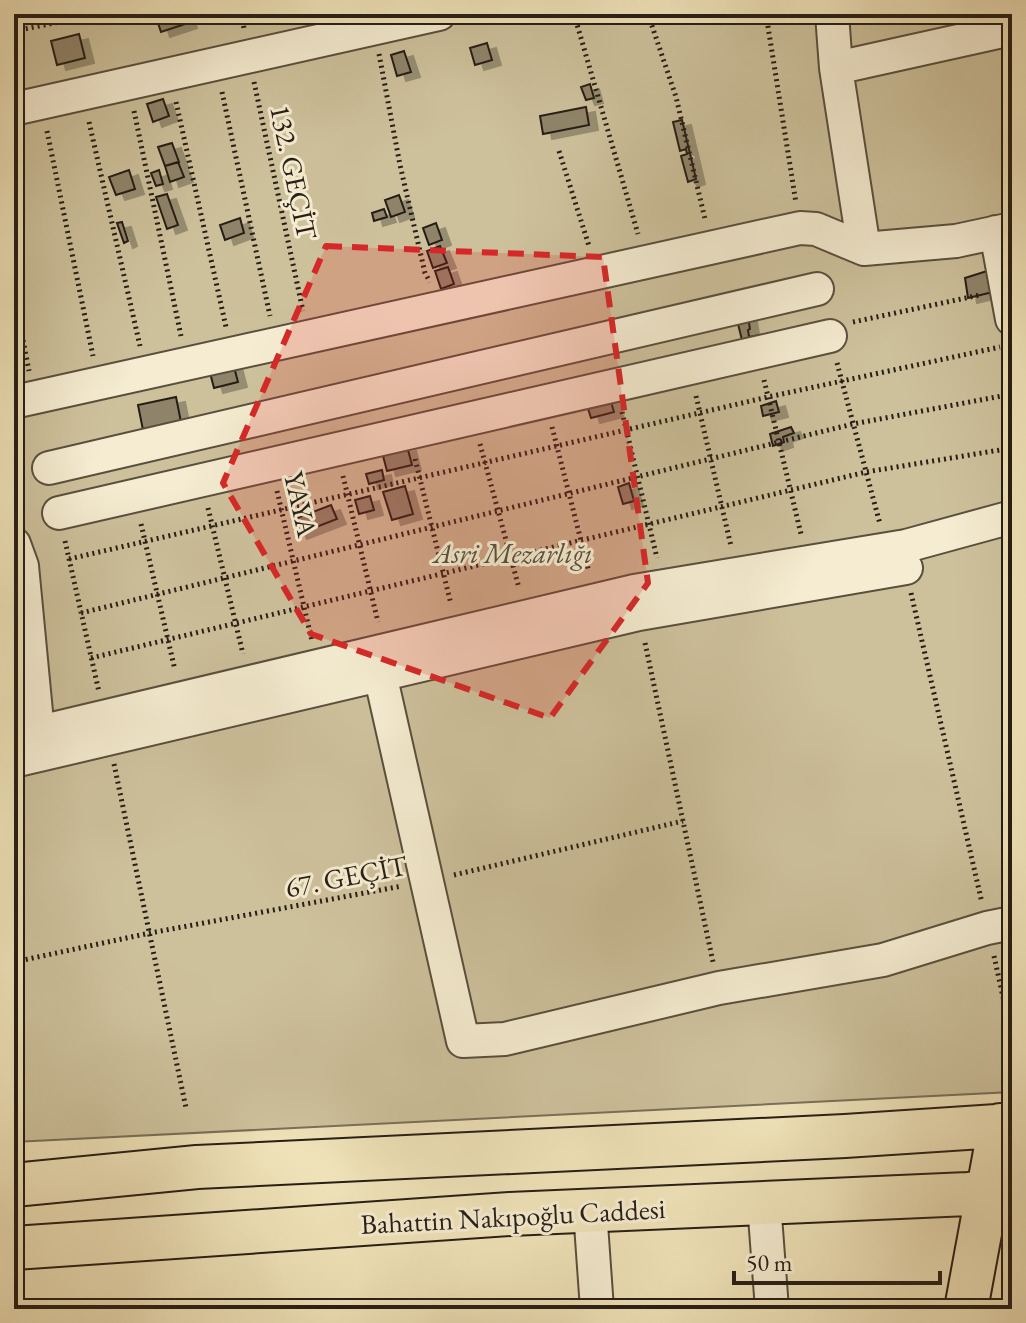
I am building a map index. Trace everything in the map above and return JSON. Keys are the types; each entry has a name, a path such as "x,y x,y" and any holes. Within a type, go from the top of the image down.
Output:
{"main road":[{"path":"14,1185 197,1167 845,1136 1006,1125 1000,1190 966,1309"},
{"name":"Bahattin Nakıpoğlu Caddesi","path":"14,1248 494,1215 968,1194 1000,1190"}],"street":[{"path":"28,106 439,14"},
{"path":"832,14 836,68 864,249"},
{"path":"836,68 1012,29"},
{"path":"14,402 800,228 816,229 864,249 956,241 1004,231 1009,304"},
{"path":"49,468 817,289"},
{"path":"59,513 830,336"},
{"path":"14,544 22,566 26,735 318,665 382,662 459,632 664,586 808,562 896,558 906,546 1012,517"},
{"path":"14,761 382,662 639,614 896,558 1012,539"},
{"path":"382,662 463,1041 505,1039 719,988 883,960 1000,925"},
{"path":"764,1203 772,1309"},
{"path":"590,1210 597,1309"}],"path":[{"path":"14,31 100,14"},
{"name":"132. GEÇİT","path":"242,14 309,338"},
{"path":"574,14 646,262"},
{"path":"648,14 676,97 712,248"},
{"path":"766,14 800,228"},
{"path":"374,29 400,165"},
{"path":"217,65 277,345"},
{"path":"170,75 232,355"},
{"path":"128,84 187,365"},
{"path":"83,94 146,374"},
{"path":"28,106 99,385"},
{"path":"559,151 598,273"},
{"path":"1009,304 827,328 866,472 896,558 1000,925 1012,1038"},
{"path":"69,559 768,397 1012,344"},
{"path":"757,353 808,562"},
{"path":"689,368 738,574"},
{"path":"616,385 664,586"},
{"path":"81,613 853,424 1012,394"},
{"path":"545,401 596,600"},
{"path":"408,433 459,632"},
{"path":"91,658 866,472 1012,448"},
{"name":"YAYA","path":"336,449 370,591 382,662"},
{"name":"YAYA","path":"271,465 318,665"},
{"path":"201,480 249,682"},
{"path":"134,496 182,698"},
{"path":"639,614 719,988"},
{"name":"67. GEÇİT","path":"14,962 427,881 683,821"}],"highlighted area":[{"path":"326,246 603,257 648,583 550,718 311,634 223,483"}],"green space":[{"name":"Asri Mezarlığı","path":"14,14 1012,14 1012,1092 14,1142"}],"building":[{"path":"155,14 185,14 188,23 161,32"},
{"path":"79,34 85,58 57,65 51,41"},
{"path":"487,43 492,60 475,65 470,48"},
{"path":"404,51 411,72 397,76 391,55"},
{"path":"590,84 594,98 586,100 581,87"},
{"path":"163,99 169,116 153,122 147,104"},
{"path":"586,107 589,125 543,134 540,116"},
{"path":"682,120 696,179 688,182 681,156 687,154 686,149 680,151 673,122"},
{"path":"172,143 179,162 165,166 158,147"},
{"path":"178,162 184,177 170,182 165,166"},
{"path":"129,170 135,189 116,195 109,177"},
{"path":"159,170 163,184 156,186 151,173"},
{"path":"167,194 178,225 167,229 156,197"},
{"path":"399,195 405,212 391,217 385,200"},
{"path":"384,209 387,217 374,221 372,213"},
{"path":"240,218 244,233 225,240 220,225"},
{"path":"122,222 128,241 124,243 117,223"},
{"path":"436,223 442,240 429,245 423,228"},
{"path":"440,246 447,263 433,268 427,251"},
{"path":"448,267 454,284 441,289 435,271"},
{"path":"987,271 993,292 968,298 965,278"},
{"path":"748,317 749,337 760,335 763,350 742,340 737,320"},
{"path":"233,363 238,382 214,388 209,369"},
{"path":"608,392 614,412 591,418 585,399"},
{"path":"176,397 183,432 145,440 138,405"},
{"path":"776,401 779,412 763,416 761,406"},
{"path":"791,427 794,433 773,446 770,434"},
{"path":"407,446 412,465 387,471 382,452"},
{"path":"382,470 384,480 369,484 366,474"},
{"path":"629,483 634,501 623,504 618,487"},
{"path":"405,486 413,514 392,520 383,492"},
{"path":"370,496 374,510 359,514 355,500"},
{"path":"331,505 337,519 298,534 292,520"}]}
